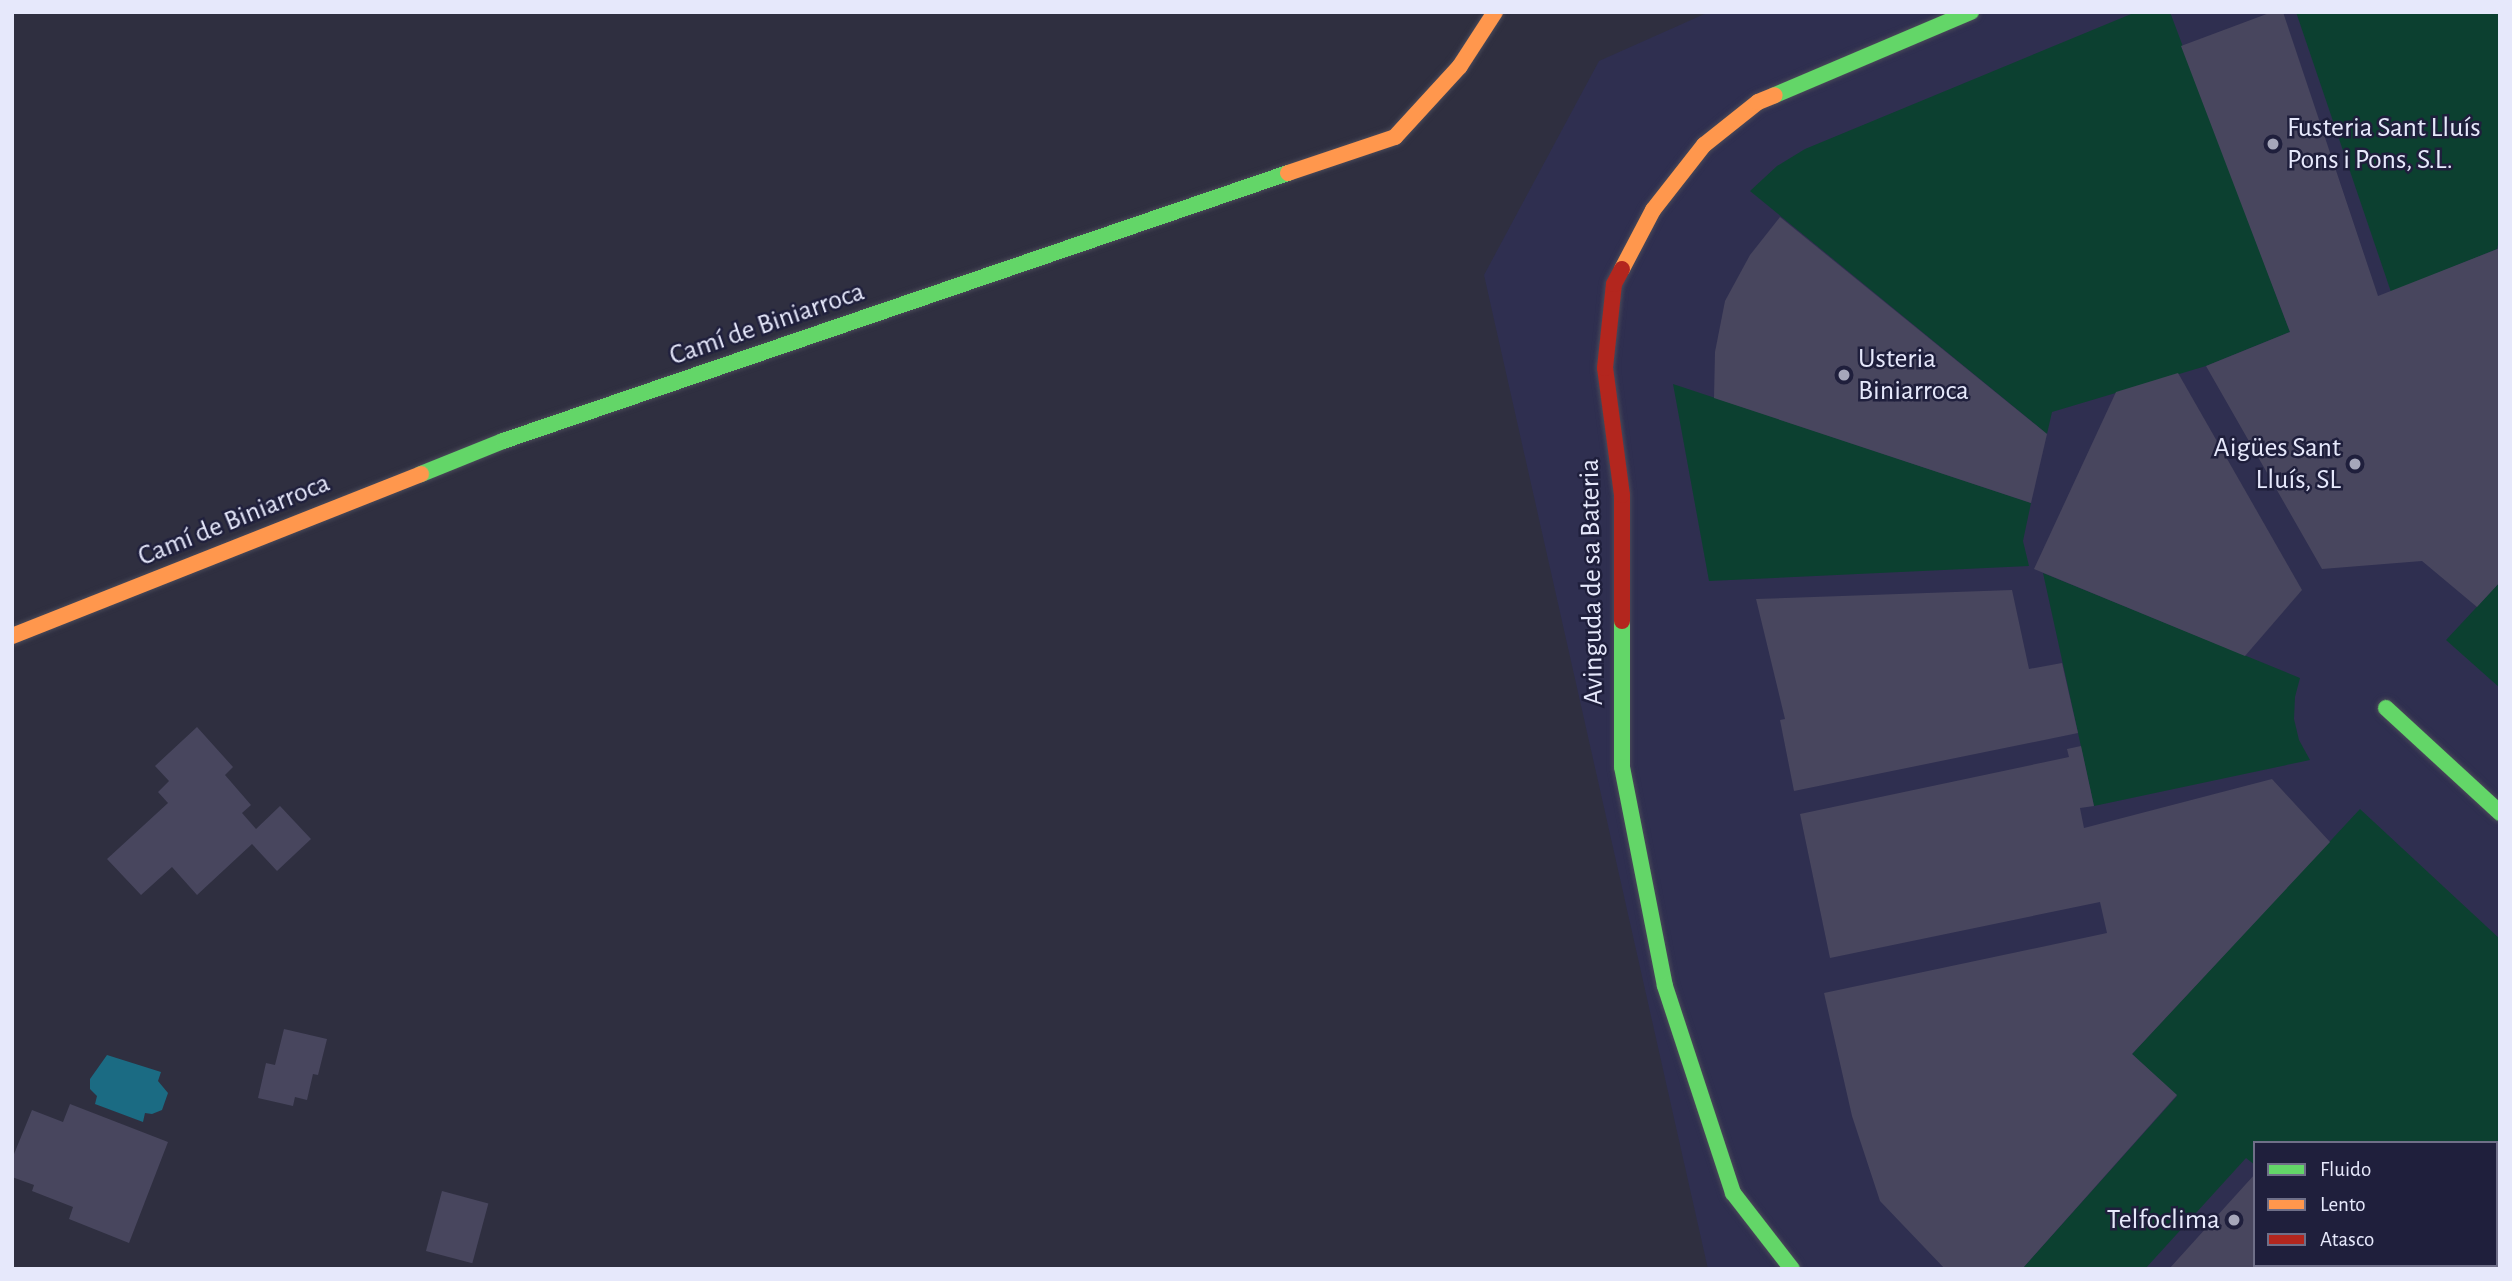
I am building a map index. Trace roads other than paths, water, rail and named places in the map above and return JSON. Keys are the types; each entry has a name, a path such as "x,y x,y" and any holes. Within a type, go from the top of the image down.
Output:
{"street":[{"name":"Camí de Biniarroca","path":"12,636 503,442 1395,137 1460,66 1495,12"},
{"name":"Avinguda de sa Bateria","path":"1792,1269 1733,1193 1665,986 1622,766 1622,495 1605,368 1614,284 1653,210 1695,156 1704,145 1758,102 1971,12"},
{"path":"2386,708 2500,813"}],"water":[{"path":"107,1055 161,1072 158,1081 168,1093 162,1110 152,1114 145,1113 143,1122 95,1104 97,1096 90,1089 90,1079"}],"place":[{"name":"Fusteria Sant Lluís Pons i Pons, S.L.","path":"2273,144"},
{"name":"Usteria Biniarroca","path":"1844,375"},
{"name":"Aigües Sant Lluís, SL","path":"2355,464"},
{"name":"Telfoclima","path":"2234,1220"}]}
